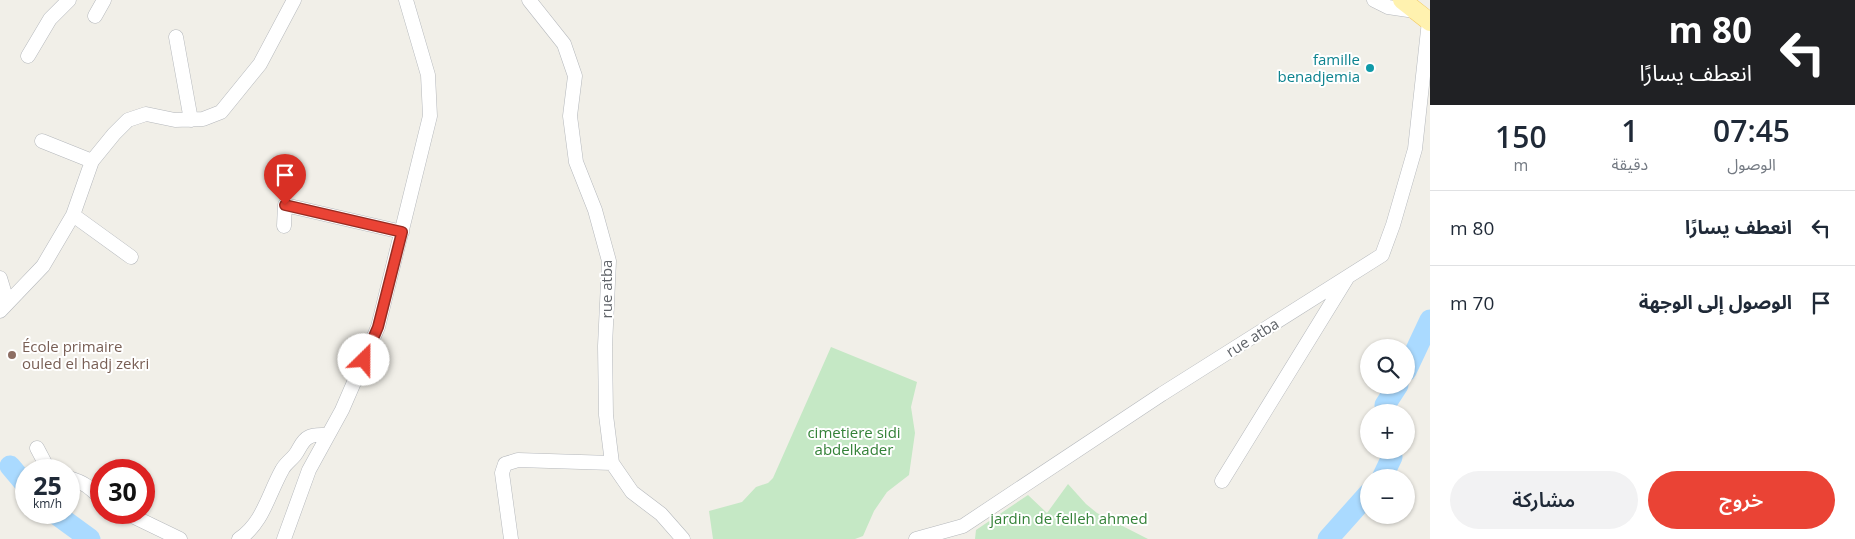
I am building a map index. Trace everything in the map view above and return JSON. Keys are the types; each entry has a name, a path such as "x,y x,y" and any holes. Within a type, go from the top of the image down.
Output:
{"street":[{"path":"28,56 50,19 70,0"},
{"path":"96,16 104,0"},
{"path":"4,306 43,266 73,215 92,161 114,134 128,120 146,114 175,120 203,120 221,112 260,64 294,0"},
{"path":"284,539 309,470 342,410 378,327 430,116 428,75 406,0"},
{"name":"rue atba","path":"530,0 564,44 575,76 570,116 576,162 594,210 609,261 605,346 606,415 612,463 632,492 661,514 683,539"},
{"path":"1374,0 1388,7 1419,14"},
{"name":"rue atba","path":"920,538 962,526 1162,394 1382,255 1415,150 1419,14"},
{"path":"176,36 191,120"},
{"path":"42,141 92,161"},
{"path":"284,226 285,205 402,232"},
{"path":"73,215 131,257"},
{"path":"1222,481 1349,276"},
{"path":"0,278 4,306"},
{"path":"239,539 248,533 262,514 282,470 295,455 302,442 310,436 328,435"},
{"path":"37,448 43,459"},
{"path":"511,539 502,473 506,464 518,460 612,463"},
{"path":"149,524 180,539"}],"green space":[{"name":"cimetiere sidi abdelkader","path":"831,347 917,382 911,407 915,433 909,475 887,492 874,511 863,536 855,539 713,539 709,511 742,502 756,487 768,483 773,478"},
{"name":"jardin de felleh ahmed","path":"1068,484 1097,513 1148,539 975,539 976,530 1028,495 1047,513"}],"waterway":[{"path":"1415,352 1430,320"},
{"path":"1386,404 1392,394"},
{"path":"1386,469 1391,459"},
{"path":"10,466 15,472"},
{"path":"1328,539 1360,503"},
{"path":"69,524 90,539"}],"place":[{"name":"famille benadjemia","path":"1370,68"},
{"name":"École primaire ouled el hadj zekri","path":"12,355"}],"route":[{"path":"285,205 402,232 378,327 364,360"}]}
